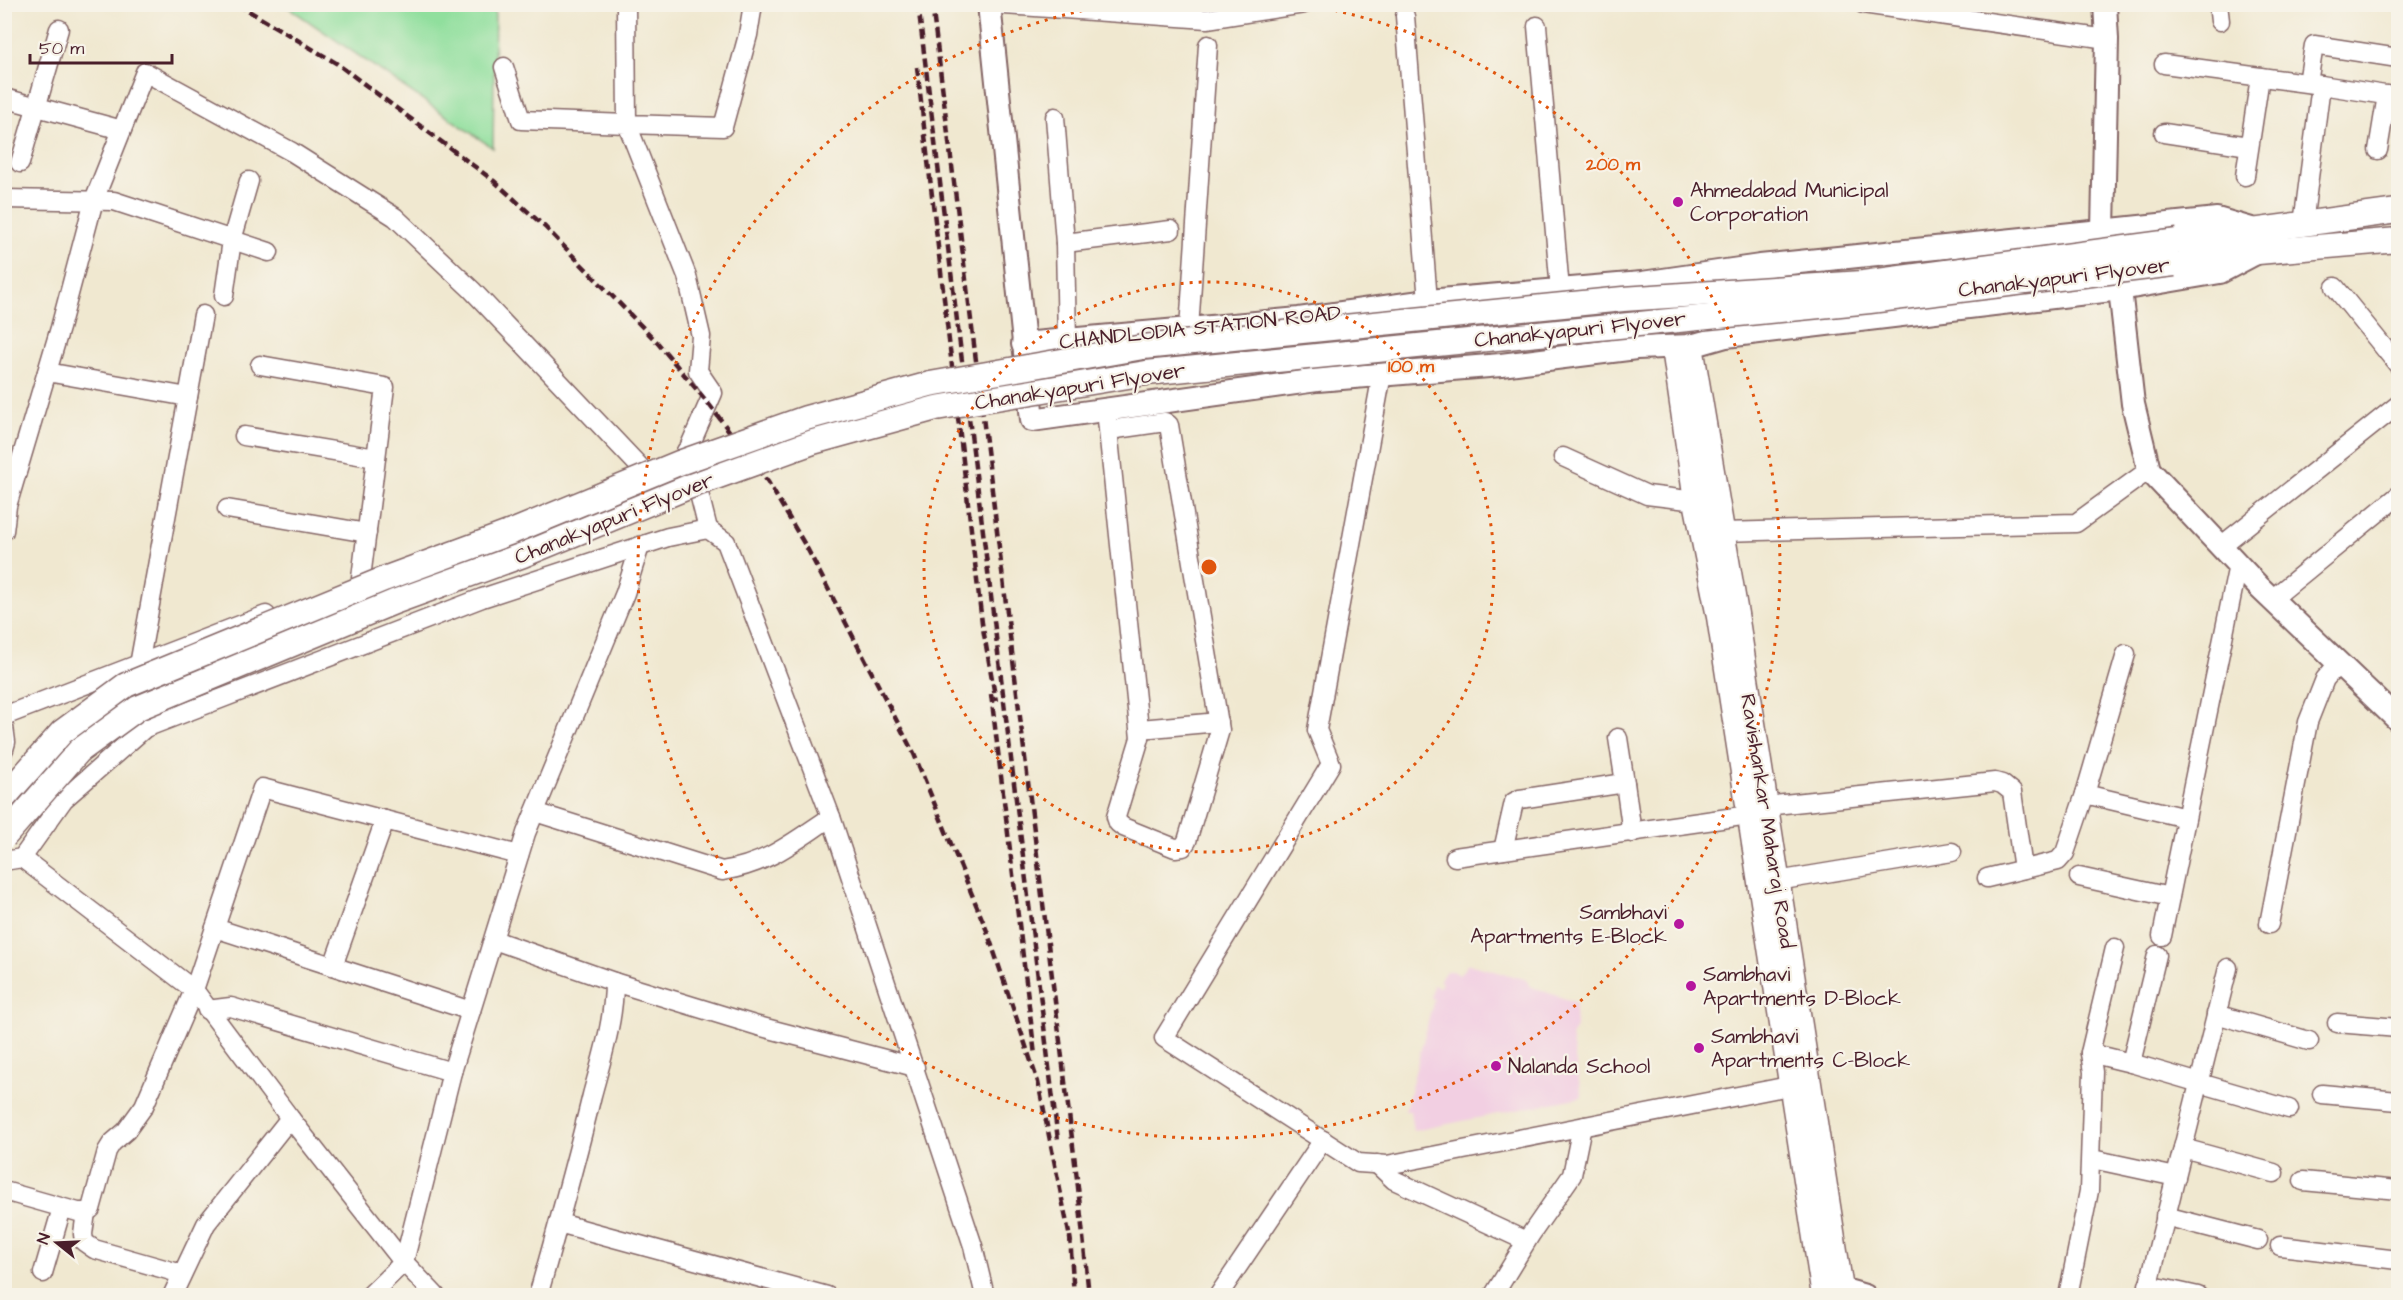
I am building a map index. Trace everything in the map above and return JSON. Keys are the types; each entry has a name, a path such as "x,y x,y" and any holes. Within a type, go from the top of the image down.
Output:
{"main road":[{"path":"2256,241 2303,224 2398,211"},
{"path":"2256,241 2398,240"},
{"name":"Chanakyapuri Flyover","path":"4,837 79,751 138,708 393,602 523,555 688,487 813,442 936,408 1146,373 1870,301 2256,241"},
{"name":"Chanakyapuri Flyover","path":"10,791 62,732 126,685 384,579 514,531 679,463 806,418 930,384 1143,348 1623,299 1863,283 2176,252"},
{"name":"Ravishankar Maharaj Road","path":"1682,347 1696,501 1757,810 1777,881 1800,1084"},
{"name":"Ravishankar Maharaj Road","path":"1682,347 1722,532 1757,810 1833,1293"}],"street":[{"path":"626,4 627,124 687,276 701,336 698,371 713,393 688,450 708,529 726,542 831,817 973,1246 985,1296"},
{"path":"504,67 521,120 723,127 748,35 753,4"},
{"path":"1108,420 1140,729 1140,738 1116,817 1118,823 1175,848 1183,847 1187,841 1220,730 1169,425 1165,422 1108,420 1032,420 989,4 1160,10 1207,19 1304,4"},
{"path":"1863,4 2107,39"},
{"path":"2103,231 2107,39 2105,4"},
{"path":"1405,16 1428,302"},
{"path":"1537,26 1560,290"},
{"path":"20,163 59,29"},
{"path":"1189,329 1208,45"},
{"path":"2303,224 2314,84 2314,45 2398,58"},
{"path":"2164,64 2393,96 2378,150"},
{"path":"4,531 11,466 47,372 94,200 145,72 292,152 395,216 472,290 642,469"},
{"path":"2245,176 2260,77"},
{"path":"4,98 122,130"},
{"path":"1055,117 1065,243 1067,340"},
{"path":"2163,132 2249,146"},
{"path":"224,296 232,240 249,181"},
{"path":"4,199 114,201 269,252"},
{"name":"CHANDLODIA STATION ROAD","path":"1023,344 1299,319 1428,302 1642,283 1706,273 2217,219 2256,241"},
{"path":"1065,243 1171,230"},
{"path":"1108,420 1317,380 1501,365 1636,348 1682,347 1726,336 2120,289 2220,272 2256,241"},
{"path":"1682,347 1689,302 1706,273"},
{"path":"1642,283 1666,306 1682,347"},
{"path":"2335,287 2398,365"},
{"path":"2120,289 2133,404 2149,470 2238,565 2398,720"},
{"path":"139,665 203,315"},
{"path":"260,365 384,387 361,578"},
{"path":"47,372 188,397"},
{"path":"1382,374 1317,730 1331,765 1164,1038 1358,1163 1388,1165 1800,1084"},
{"path":"2221,546 2398,405"},
{"path":"244,436 376,458"},
{"path":"4,716 688,450"},
{"path":"1563,457 1647,495 1696,501"},
{"path":"1722,532 2076,524 2149,470"},
{"path":"2272,599 2398,496"},
{"path":"227,508 367,533"},
{"path":"436,1296 404,1262 290,1118 194,990 13,859 64,799 145,728 482,598 668,537 708,529"},
{"path":"369,1296 404,1262 452,1072 519,855 625,593 640,546"},
{"path":"2162,936 2238,565"},
{"path":"1987,878 2058,861 2065,853 2085,794 2126,654"},
{"path":"2269,924 2308,722 2325,679 2339,663"},
{"path":"1140,729 1219,722"},
{"path":"4,727 6,742 4,749"},
{"path":"1618,738 1632,833"},
{"path":"1455,858 1632,833 1757,810 1995,782 2002,784 2012,792 2023,869"},
{"path":"1503,850 1514,802 1520,799 1625,783"},
{"path":"4,1191 62,1208 86,1212 91,1209 107,1151 112,1143 126,1131 144,1106 194,990 262,788 519,855"},
{"path":"2085,794 2186,818"},
{"path":"535,812 722,871 744,868 771,857 831,817"},
{"path":"333,966 385,820"},
{"path":"1777,881 1952,852"},
{"path":"2079,877 2170,897"},
{"path":"215,928 471,1011"},
{"path":"494,940 614,982 758,1026 915,1067"},
{"path":"2068,1296 2089,1191 2093,1072 2090,1053 2115,948"},
{"path":"2131,1064 2157,954"},
{"path":"2198,1296 2147,1290 2228,968"},
{"path":"538,1296 605,1045 614,1004 614,982"},
{"path":"207,1010 231,1007 452,1072"},
{"path":"2216,1014 2309,1041"},
{"path":"2337,1023 2398,1028"},
{"path":"2090,1053 2289,1109"},
{"path":"2322,1094 2398,1101"},
{"path":"172,1296 206,1224 290,1118"},
{"path":"1493,1296 1526,1241 1572,1175 1581,1131 1586,1126"},
{"path":"1218,1296 1323,1140"},
{"path":"2183,1148 2274,1173"},
{"path":"2091,1159 2176,1177"},
{"path":"1377,1164 1394,1180 1526,1241"},
{"path":"2303,1180 2398,1190"},
{"path":"43,1273 62,1208"},
{"path":"86,1212 84,1242 94,1250 182,1274"},
{"path":"2165,1216 2258,1240"},
{"path":"559,1223 828,1296"},
{"path":"2280,1246 2398,1260"},
{"path":"1833,1293 1865,1296"}],"shaded area":[{"name":"Nalanda School","path":"1468,964 1528,980 1529,986 1577,1003 1576,1028 1571,1036 1582,1097 1413,1131 1410,1111 1405,1111 1434,999 1431,998 1433,985 1440,987 1442,982 1439,981 1446,971 1459,975"}],"green space":[{"path":"285,5 495,5 493,148"}],"railway":[{"path":"237,4 336,63 494,181 545,227 656,341 708,403 768,482 808,550 914,754 987,931 1038,1082 1071,1243"},
{"path":"918,4 1058,1140"},
{"path":"932,4 1078,1187 1089,1296"},
{"path":"917,67 982,623 996,701"},
{"path":"991,694 1035,1055"},
{"path":"1070,1236 1074,1296"}],"place":[{"name":"Ahmedabad Municipal Corporation","path":"1678,202"},
{"name":"Sambhavi Apartments E-Block","path":"1679,924"},
{"name":"Sambhavi Apartments D-Block","path":"1691,986"},
{"name":"Sambhavi Apartments C-Block","path":"1699,1048"},
{"name":"Nalanda School","path":"1496,1066"}]}
